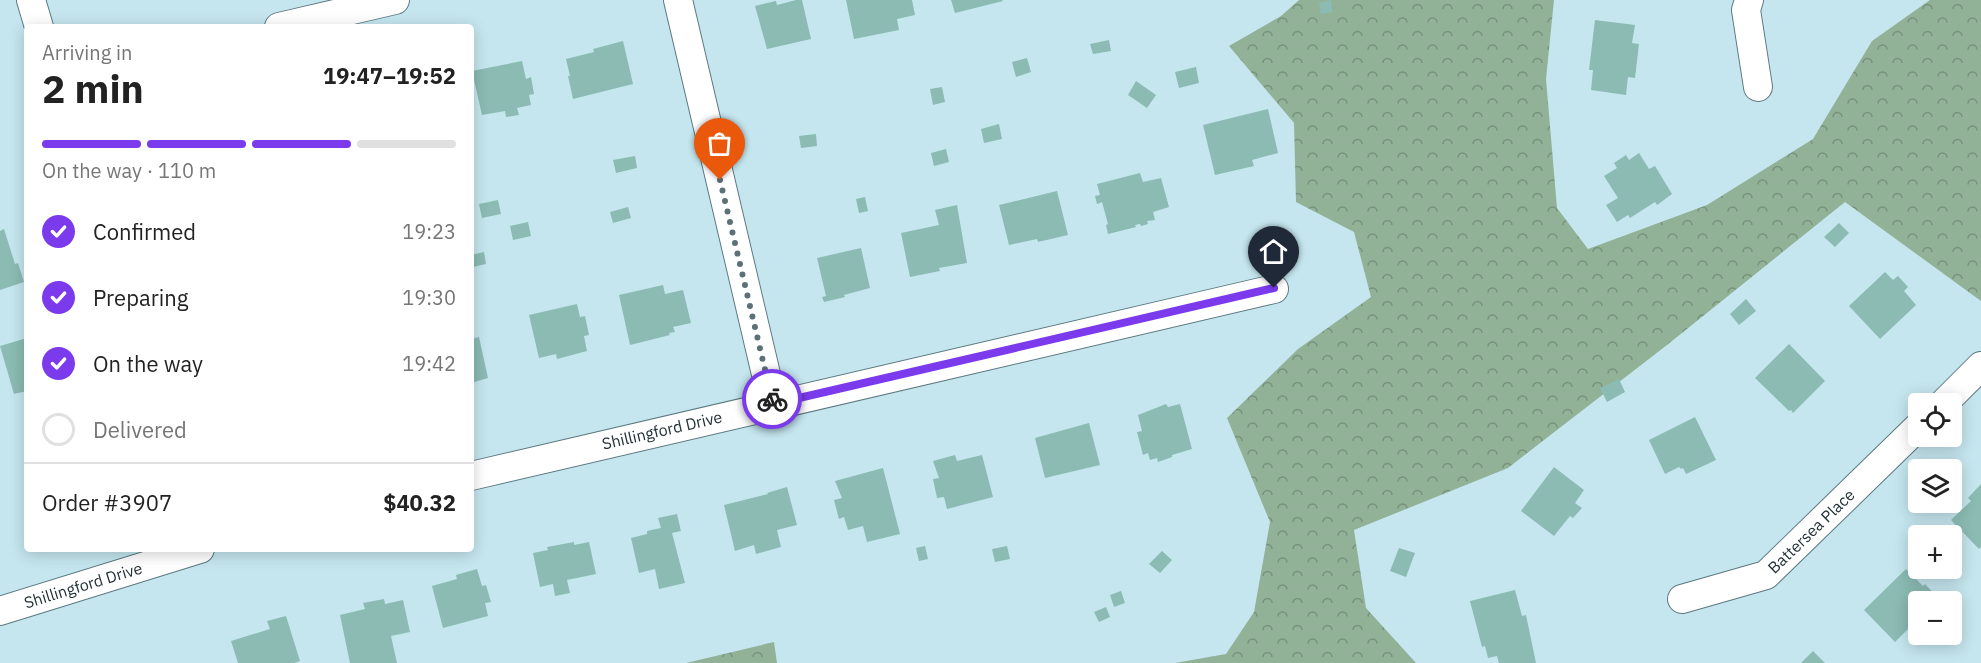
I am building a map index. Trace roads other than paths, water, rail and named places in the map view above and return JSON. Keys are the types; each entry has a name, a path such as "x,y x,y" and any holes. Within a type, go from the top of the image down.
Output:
{"street":[{"path":"31,0 38,24"},
{"path":"292,24 395,0"},
{"path":"678,0 773,404"},
{"path":"1749,0 1746,10 1758,87"},
{"name":"Shillingford Drive","path":"474,475 1274,288"},
{"path":"1953,393 1981,366"},
{"name":"Battersea Place","path":"1682,598 1766,575 1908,437"},
{"name":"Shillingford Drive","path":"0,611 190,552"}]}
